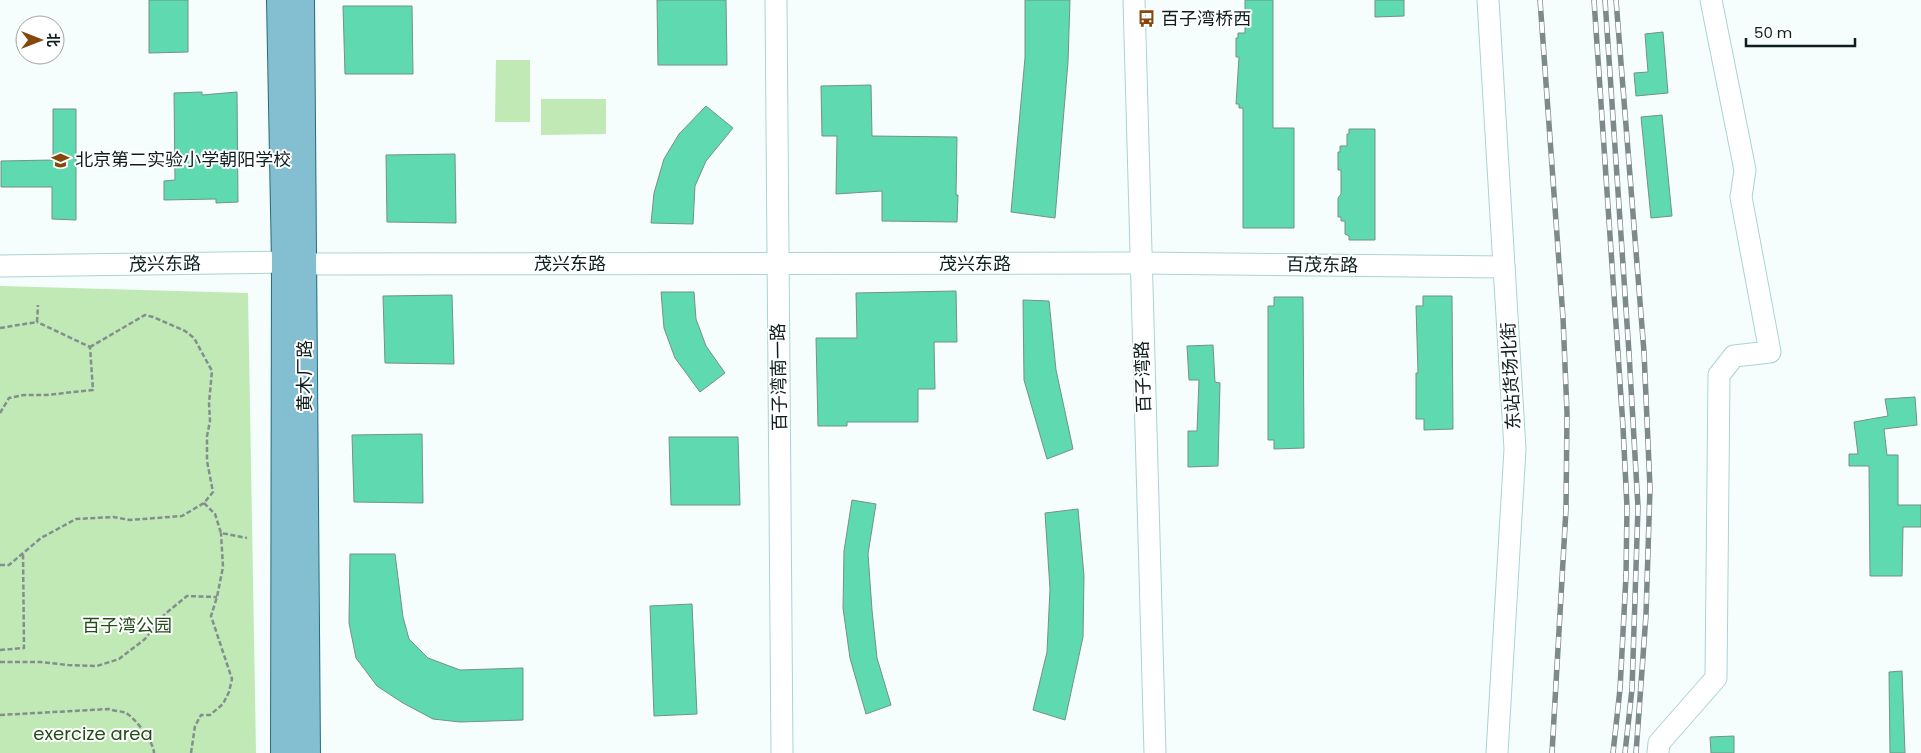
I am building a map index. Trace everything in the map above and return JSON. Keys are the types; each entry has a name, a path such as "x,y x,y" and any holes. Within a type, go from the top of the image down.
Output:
{"main road":[{"path":"280,0 294,263 284,753"},
{"name":"黄木厂路","path":"301,0 294,263 307,753"}],"street":[{"name":"百子湾南一路","path":"776,0 782,753"},
{"name":"百子湾路","path":"1134,0 1155,753"},
{"name":"东站货场北街","path":"1488,0 1515,449 1497,753"},
{"path":"1658,753 1659,743 1716,678 1719,375 1734,356 1770,352 1741,197 1745,170 1711,0"},
{"name":"茂兴东路","path":"0,266 294,263 778,265 1140,263"},
{"name":"百茂东路","path":"1140,263 1504,267"}],"path":[{"path":"37,322 38,305"},
{"path":"0,565 9,565 41,538 76,519 113,517 130,520 182,516 204,503 213,492 207,461 212,371 194,338 185,331 153,317 145,316 90,347"},
{"path":"0,328 37,322 90,347"},
{"path":"0,413 9,398 24,395 46,395 93,390 90,347"},
{"path":"191,753 195,726 201,715 210,714 223,704 229,692 232,679 211,616 218,597 223,567 221,533 215,514 204,503"},
{"path":"221,533 246,538"},
{"path":"0,650 24,648 23,553"},
{"path":"0,662 40,662 97,666 120,659 145,638 165,614 187,596 218,597"},
{"path":"0,715 109,710 126,713 140,727 154,748 154,753"}],"green space":[{"path":"496,60 530,60 530,122 495,122"},
{"path":"541,99 606,99 606,134 541,135"},
{"name":"百子湾公园","path":"0,286 248,293 256,753 0,753"}],"building":[{"path":"149,0 188,0 188,52 149,53"},
{"path":"657,0 726,0 727,65 658,65"},
{"path":"1025,0 1070,0 1068,62 1055,218 1011,212 1025,58"},
{"path":"1245,0 1273,0 1273,128 1294,128 1294,228 1243,228 1243,108 1239,108 1239,104 1236,104 1239,57 1236,57 1236,38 1238,38 1238,33 1245,33"},
{"path":"1375,0 1404,0 1404,16 1375,17"},
{"path":"343,6 412,6 413,74 345,74"},
{"path":"1663,32 1668,93 1636,96 1634,73 1648,72 1645,34"},
{"path":"871,85 872,136 957,137 957,222 882,221 882,191 836,194 837,136 822,136 821,86"},
{"path":"202,92 202,95 237,92 238,202 216,203 216,199 164,200 164,181 175,180 174,93"},
{"path":"706,106 733,128 706,161 695,186 693,224 651,223 654,193 664,159 679,134"},
{"path":"53,109 76,109 76,220 52,219 52,187 1,187 1,161 53,160"},
{"path":"1662,115 1672,216 1651,218 1641,117"},
{"path":"1349,129 1375,129 1375,240 1349,240 1349,236 1345,234 1345,221 1341,221 1341,217 1338,217 1338,198 1341,194 1341,170 1338,170 1338,152 1340,152 1340,146 1347,146"},
{"path":"455,154 456,223 387,222 386,155"},
{"path":"956,291 957,342 934,342 935,389 918,389 918,422 847,422 847,426 818,426 816,338 857,338 856,293"},
{"path":"661,292 694,292 696,319 706,346 725,373 700,392 675,358 664,328"},
{"path":"452,295 454,364 385,363 383,296"},
{"path":"1423,296 1452,296 1453,429 1424,430 1424,419 1416,419 1416,373 1418,373 1416,306 1423,306"},
{"path":"1274,297 1303,297 1304,448 1274,449 1274,440 1268,440 1268,306 1274,306"},
{"path":"1023,300 1049,301 1056,370 1073,449 1047,459 1024,380"},
{"path":"1213,345 1215,382 1220,383 1218,466 1188,467 1188,431 1197,431 1199,380 1189,380 1187,346"},
{"path":"1915,397 1917,425 1884,429 1887,455 1898,455 1898,505 1921,505 1921,527 1903,527 1902,576 1870,576 1869,466 1849,466 1849,454 1858,454 1854,422 1888,416 1885,399"},
{"path":"422,434 423,503 354,502 352,435"},
{"path":"669,437 738,437 740,505 671,505"},
{"path":"852,500 876,504 868,554 872,610 877,658 891,705 866,714 850,658 843,608 844,551"},
{"path":"1078,509 1084,576 1083,637 1065,720 1033,710 1047,652 1050,589 1045,513"},
{"path":"350,554 395,554 403,617 409,639 428,658 460,670 523,668 523,720 460,722 433,719 377,686 356,658 349,623"},
{"path":"692,604 697,714 654,716 650,606"},
{"path":"1902,671 1905,753 1890,753 1889,672"},
{"path":"1734,736 1734,753 1711,753 1710,737"}],"railway":[{"path":"1540,0 1563,318 1567,413 1566,509 1552,753"},
{"path":"1594,0 1627,507 1626,576 1620,689 1613,753"},
{"path":"1605,0 1638,507 1632,689 1625,753"},
{"path":"1616,0 1644,352 1650,488 1646,615 1636,753"}],"place":[{"name":"百子湾桥西","path":"1147,19"},
{"name":"北京第二实验小学朝阳学校","path":"61,160"}],"park label":[{"name":"exercize area","path":"93,734"}]}
